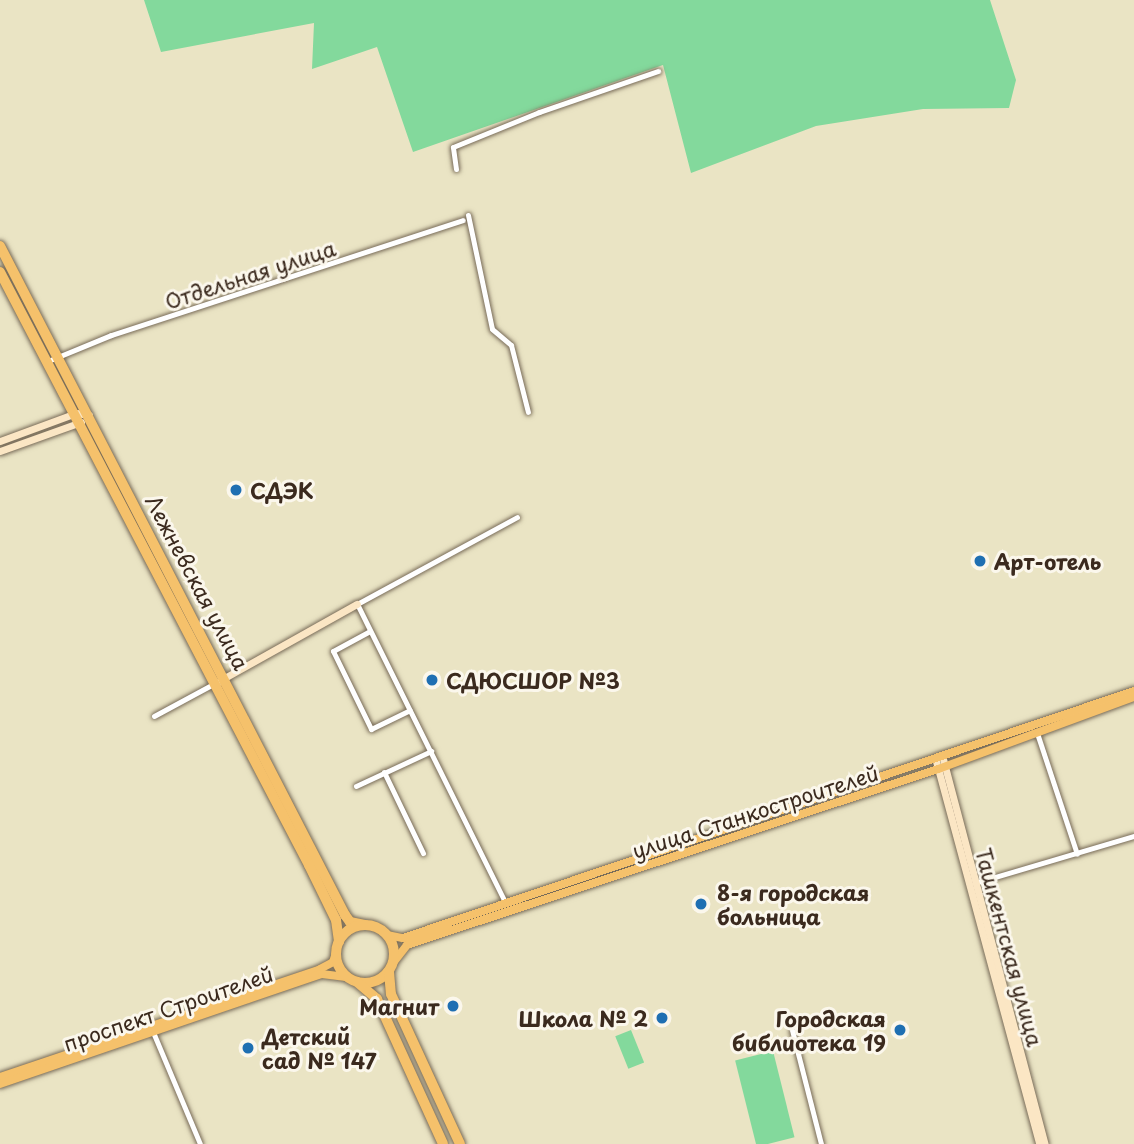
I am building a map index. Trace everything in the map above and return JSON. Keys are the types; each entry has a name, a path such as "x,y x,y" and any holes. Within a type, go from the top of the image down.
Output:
{"highway":[{"name":"Лежневская улица","path":"0,246 78,418 336,920 337,947"},
{"name":"Лежневская улица","path":"0,272 90,415 226,677 345,915 350,922 366,925"},
{"path":"443,1144 375,996 346,977 337,947 350,930 366,925 387,935 391,967 389,990 460,1144"},
{"path":"357,982 374,982 391,967"}],"main road":[{"path":"0,441 90,415"},
{"path":"0,451 78,418"},
{"path":"215,682 357,604"},
{"name":"улица Станкостроителей","path":"391,967 407,945 940,764 1134,691"},
{"name":"улица Станкостроителей","path":"387,935 403,938 1037,733 1134,697"},
{"name":"Ташкентская улица","path":"940,764 1039,1144"},
{"name":"проспект Строителей","path":"0,1084 320,969 333,962 337,947"},
{"name":"проспект Строителей","path":"0,1077 322,974 346,977"},
{"name":"Ташкентская улица","path":"1006,1011 1045,1144"}],"street":[{"path":"456,169 453,148 539,112 658,71"},
{"name":"Отдельная улица","path":"53,359 466,218 492,330 511,345 528,412"},
{"path":"506,904 357,604 517,517"},
{"path":"370,631 332,651 371,729 410,710"},
{"path":"154,716 215,682"},
{"path":"1037,733 1077,854"},
{"path":"356,786 431,751"},
{"path":"384,772 422,853"},
{"path":"972,883 1134,836"},
{"path":"152,1029 200,1144"},
{"path":"792,1030 821,1144"}],"green space":[{"path":"144,0 990,0 1016,80 1009,108 923,109 816,126 691,173 663,65 413,152 377,47 312,69 314,23 161,52"},
{"path":"631,1030 644,1062 628,1069 615,1036"},
{"path":"773,1051 795,1137 756,1144 735,1060"}],"place":[{"name":"СДЭК","path":"236,490"},
{"name":"Арт-отель","path":"980,561"},
{"name":"СДЮСШОР №3","path":"432,680"},
{"name":"8-я городская больница","path":"701,904"},
{"name":"Магнит","path":"453,1006"},
{"name":"Школа № 2","path":"662,1018"},
{"name":"Городская библиотека 19","path":"900,1030"},
{"name":"Детский сад № 147","path":"248,1048"}]}
